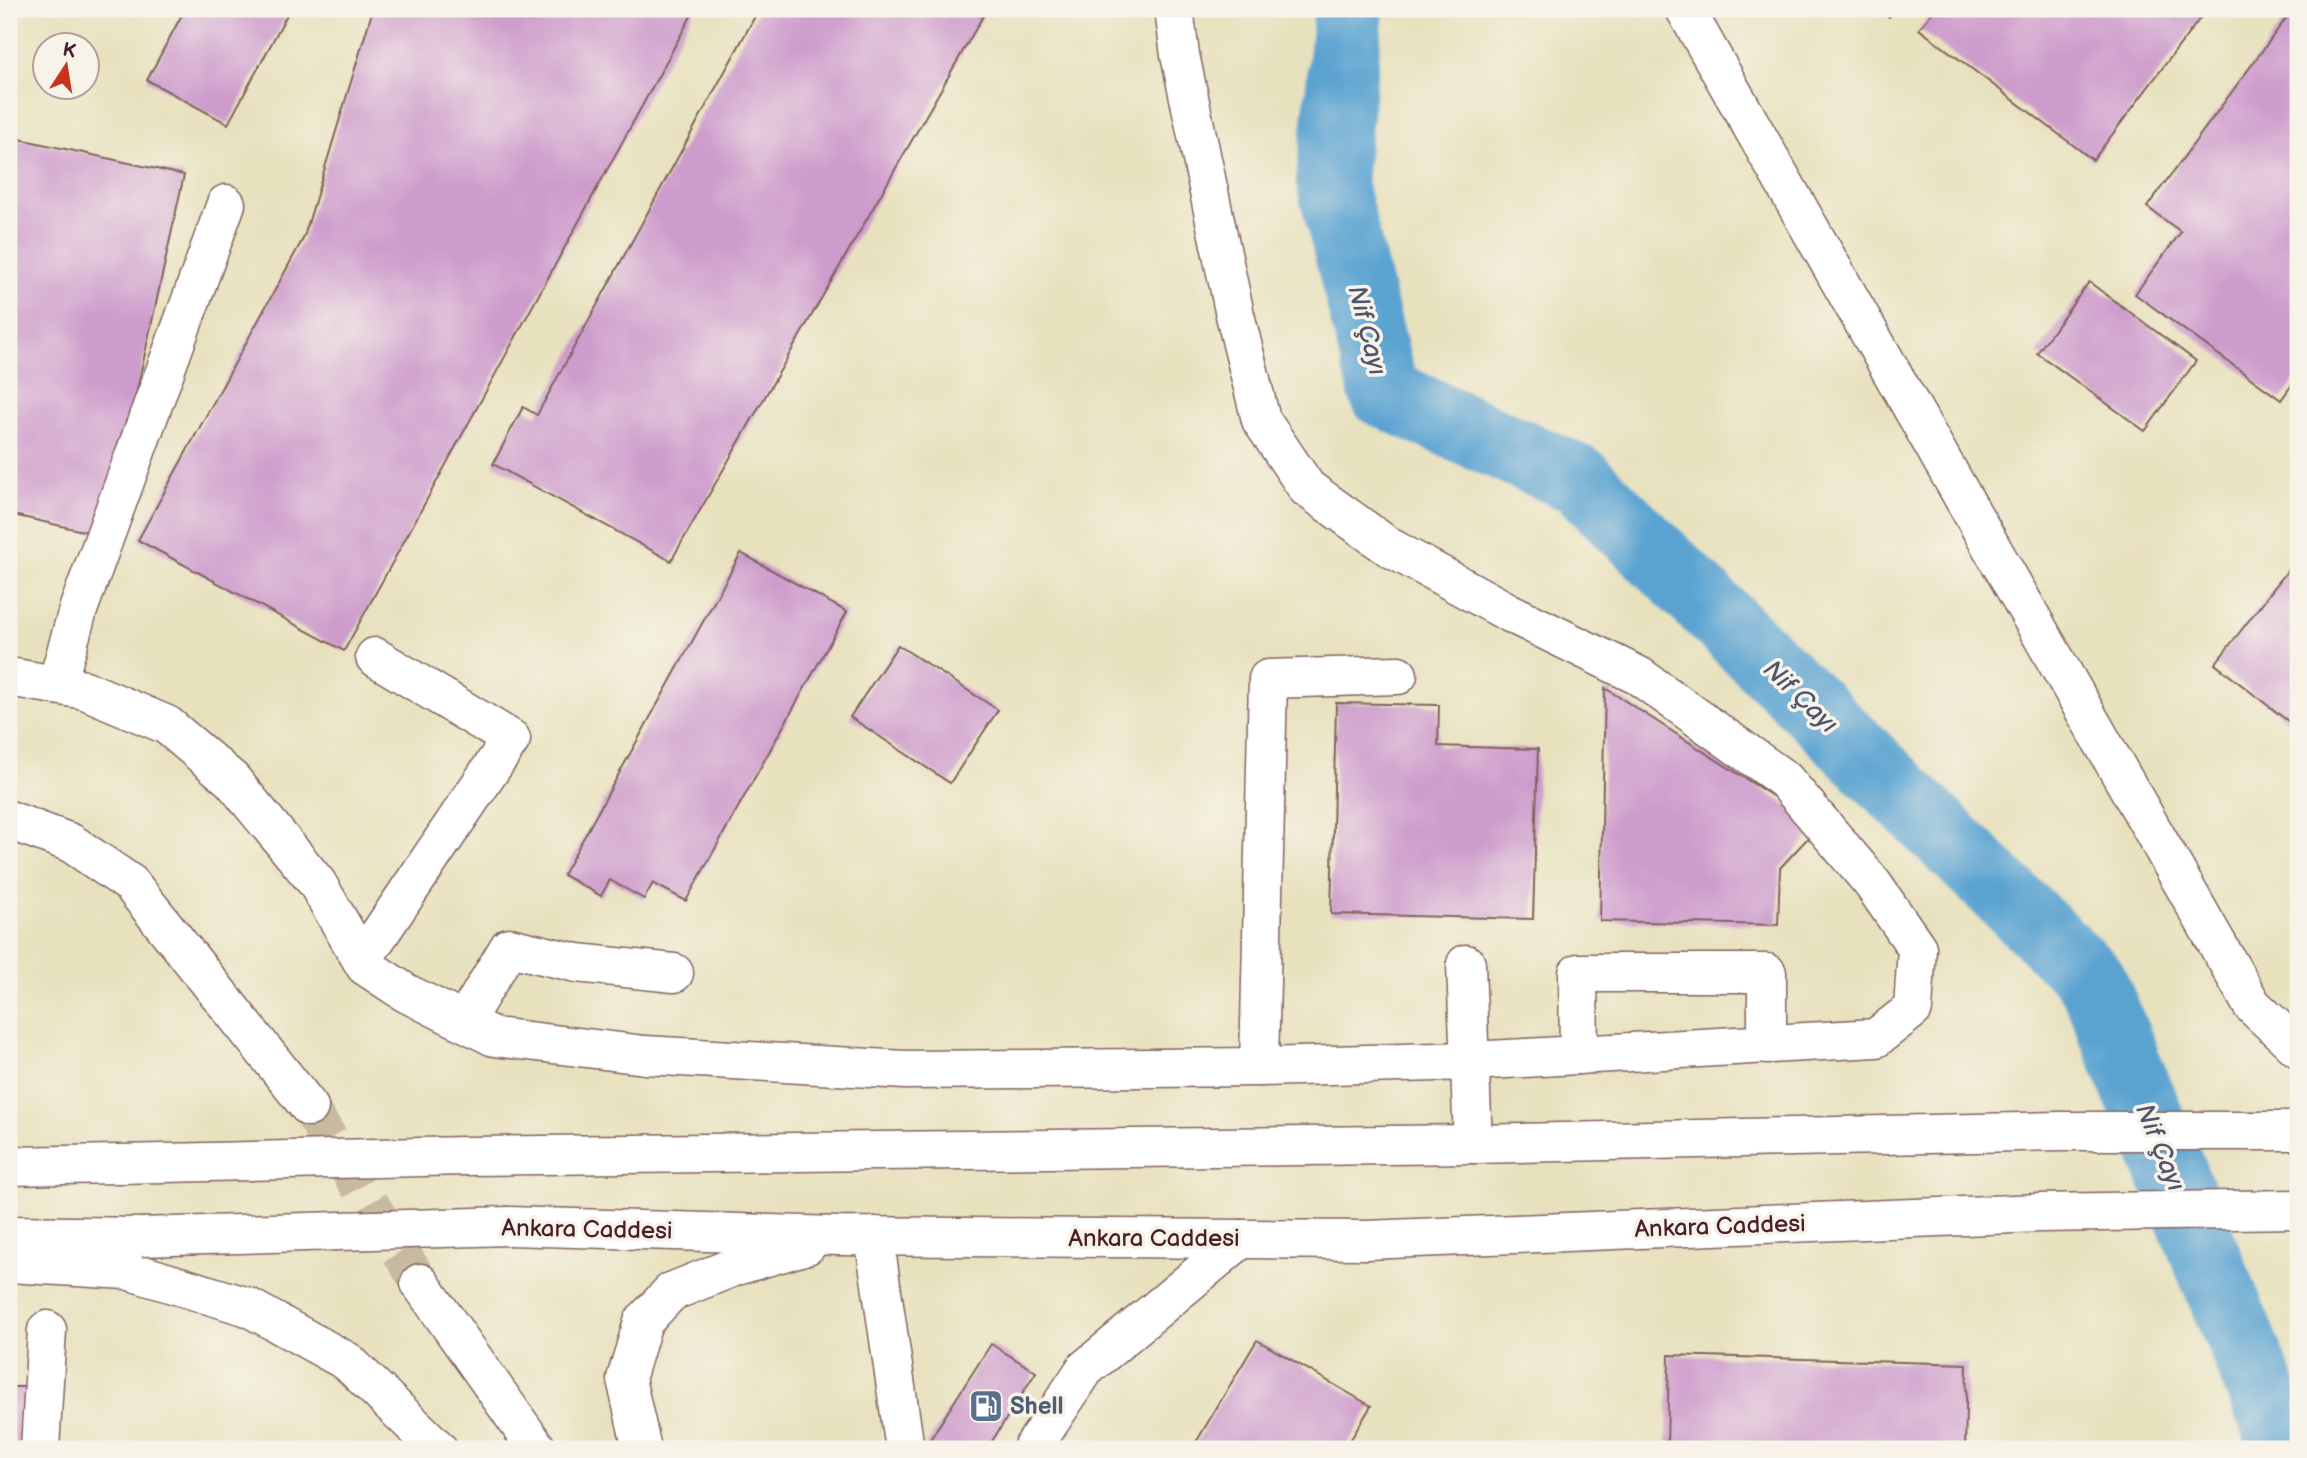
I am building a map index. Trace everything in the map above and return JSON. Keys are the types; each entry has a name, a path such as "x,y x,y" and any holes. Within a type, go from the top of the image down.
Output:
{"main road":[{"path":"9,677 85,690 167,725 232,780 317,883 365,966 406,993 494,1037 645,1055 905,1070 1259,1068 1471,1061 1876,1038 1913,1010 1917,948 1872,883 1785,780 1639,676 1508,612 1389,547 1307,488 1261,420 1234,315 1180,55 1174,9"},
{"path":"1685,9 2252,1005 2298,1048"},
{"path":"57,684 78,610 226,204"},
{"path":"362,960 511,739 375,657"},
{"path":"1259,1068 1268,679 1398,675"},
{"path":"9,820 71,843 131,884 309,1107"},
{"path":"464,1022 509,947 577,963 674,973"},
{"path":"1466,964 1473,1144"},
{"path":"1579,1055 1578,973 1767,973 1767,1045"},
{"path":"9,1167 467,1156 1473,1144 2060,1131 2298,1131"},
{"name":"Ankara Caddesi","path":"9,1235 141,1237 509,1226 856,1236 1366,1240 2039,1213 2298,1209"},
{"path":"642,1449 626,1379 643,1322 671,1292 736,1266 856,1236 905,1449"},
{"path":"1032,1449 1085,1368 1241,1239"},
{"path":"9,1263 127,1270 248,1307 348,1362 438,1449"},
{"path":"419,1283 537,1449"},
{"path":"40,1449 47,1330"}],"building":[{"path":"185,9 290,9 228,124 147,80"},
{"path":"373,9 695,9 344,651 138,540 304,237"},
{"path":"759,9 987,9 671,561 493,464 523,407 537,415"},
{"path":"1877,9 1895,9 1889,17"},
{"path":"1935,9 2207,9 2093,160 1919,29"},
{"path":"2293,9 2298,9 2298,376 2281,400 2135,294 2181,232 2147,207"},
{"path":"15,138 184,175 105,536 9,514 9,164"},
{"path":"2089,282 2196,361 2145,431 2037,353"},
{"path":"741,553 847,612 686,901 653,883 644,899 610,880 601,896 563,875"},
{"path":"2298,557 2298,729 2215,664"},
{"path":"898,645 998,710 950,783 850,717"},
{"path":"1605,688 1819,826 1780,868 1778,925 1600,921"},
{"path":"1336,703 1439,705 1438,746 1538,749 1533,919 1331,914"},
{"path":"1257,1340 1371,1406 1345,1449 1192,1449"},
{"path":"991,1344 1036,1372 987,1449 924,1449"},
{"path":"1669,1355 1967,1364 1965,1449 1667,1449"},
{"path":"9,1387 32,1387 30,1449 9,1449"}],"waterway":[{"name":"Nif Çayı","path":"1349,9 1331,181 1384,393 1579,480 2092,980 2286,1449"}],"tunnel":[{"path":"309,1107 420,1283"}],"place":[{"name":"Shell","path":"986,1406"}]}
